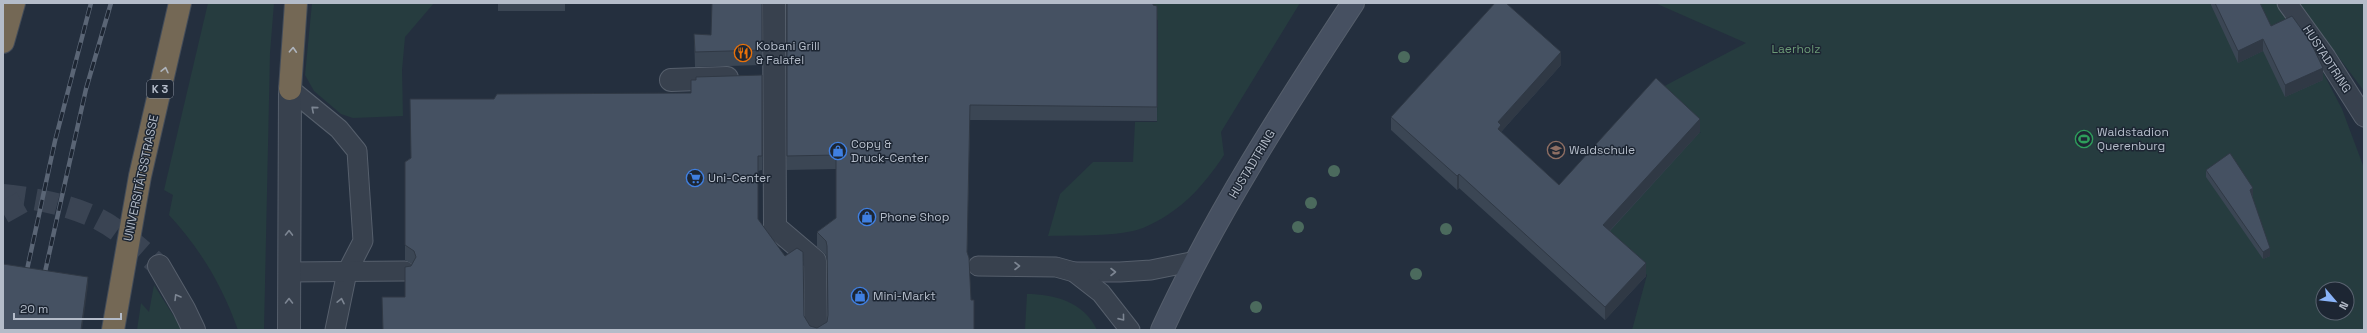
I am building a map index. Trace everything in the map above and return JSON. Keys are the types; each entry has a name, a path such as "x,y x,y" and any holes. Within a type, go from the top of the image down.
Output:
{"highway":[{"path":"3,42 14,3"},
{"name":"UNIVERSITÄTSSTRASSE","path":"113,330 140,176 180,3"},
{"path":"290,89 296,3"}],"street":[{"path":"774,3 775,227 815,261 816,330"},
{"name":"HUSTADTRING","path":"1162,330 1196,261 1246,173 1353,3"},
{"path":"671,80 774,77"},
{"path":"289,330 290,89"},
{"path":"158,266 184,309 194,330"}],"lane":[{"name":"HUSTADTRING","path":"2287,3 2326,57 2364,117"},
{"path":"290,89 339,129 357,151 363,241 347,272 335,330"},
{"path":"978,266 1056,267 1074,272 1151,270 1196,261"},
{"path":"289,272 405,271"},
{"path":"1074,272 1101,293 1130,330"}],"green space":[{"path":"208,3 274,3 270,53 264,330 238,330 225,298 210,269 191,241 169,215 173,195 164,190"},
{"path":"312,3 434,3 405,37 402,70 403,116 353,118 341,114 314,91 305,75"},
{"path":"1154,3 1300,3 1221,132 1224,155 1208,178 1189,198 1168,215 1143,228 1133,231 1109,234 1048,236 1060,194 1093,162 1133,162 1135,122 1157,122 1158,20 1154,19"},
{"name":"Waldstadion Querenburg","path":"1655,3 2277,3 2302,32 2342,109 2364,168 2364,330 1632,330 1647,275 1603,238 1698,133 1701,133 1655,91 1746,43"},
{"path":"2298,3 2364,3 2364,91"},
{"path":"154,285 182,330 137,330 141,303 149,312"},
{"path":"1027,294 1037,294 1058,298 1076,306 1091,320 1097,330 1025,330"}],"building":[{"path":"712,3 762,3 762,50 695,52 694,34 711,35"},
{"name":"Uni-Center","path":"787,3 1153,3 1153,5 1157,6 1157,107 970,105 967,252 969,258 971,300 974,300 974,330 383,330 382,297 405,297 405,267 411,266 416,257 414,251 405,245 405,162 411,158 410,99 494,99 497,94 691,93 691,80 696,80 696,77 762,75 762,156 758,156 758,219 785,256 797,248 803,252 804,316 810,326 817,328 827,322 827,246 826,241 817,232 836,218 836,155 787,156"},
{"path":"1495,3 1506,3 1561,52 1498,122 1501,125 1498,129 1559,185 1656,78 1700,119 1603,225 1646,263 1605,307 1459,174 1457,176 1391,117"},
{"path":"2215,3 2260,3 2271,26 2292,16 2310,41 2323,68 2285,85 2263,39 2238,51"},
{"path":"2230,153 2253,188 2250,190 2270,248 2263,252 2206,170"},
{"path":"3,264 88,277 81,330 3,330"}],"tunnel":[{"path":"3,195 49,202 71,208 101,220 136,245 159,266"},
{"path":"3,213 31,197"}],"railway":[{"path":"25,279 55,141 91,3"},
{"path":"43,281 86,89 111,3"}],"place":[{"name":"Kobani Grill & Falafel","path":"743,53"},
{"name":"Waldstadion Querenburg","path":"2084,139"},
{"name":"Waldschule","path":"1556,150"},
{"name":"Copy & Druck-Center","path":"838,151"},
{"name":"Uni-Center","path":"695,178"},
{"name":"Phone Shop","path":"867,217"},
{"name":"Mini-Markt","path":"860,296"}],"park label":[{"name":"Laerholz","path":"1796,49"}]}
